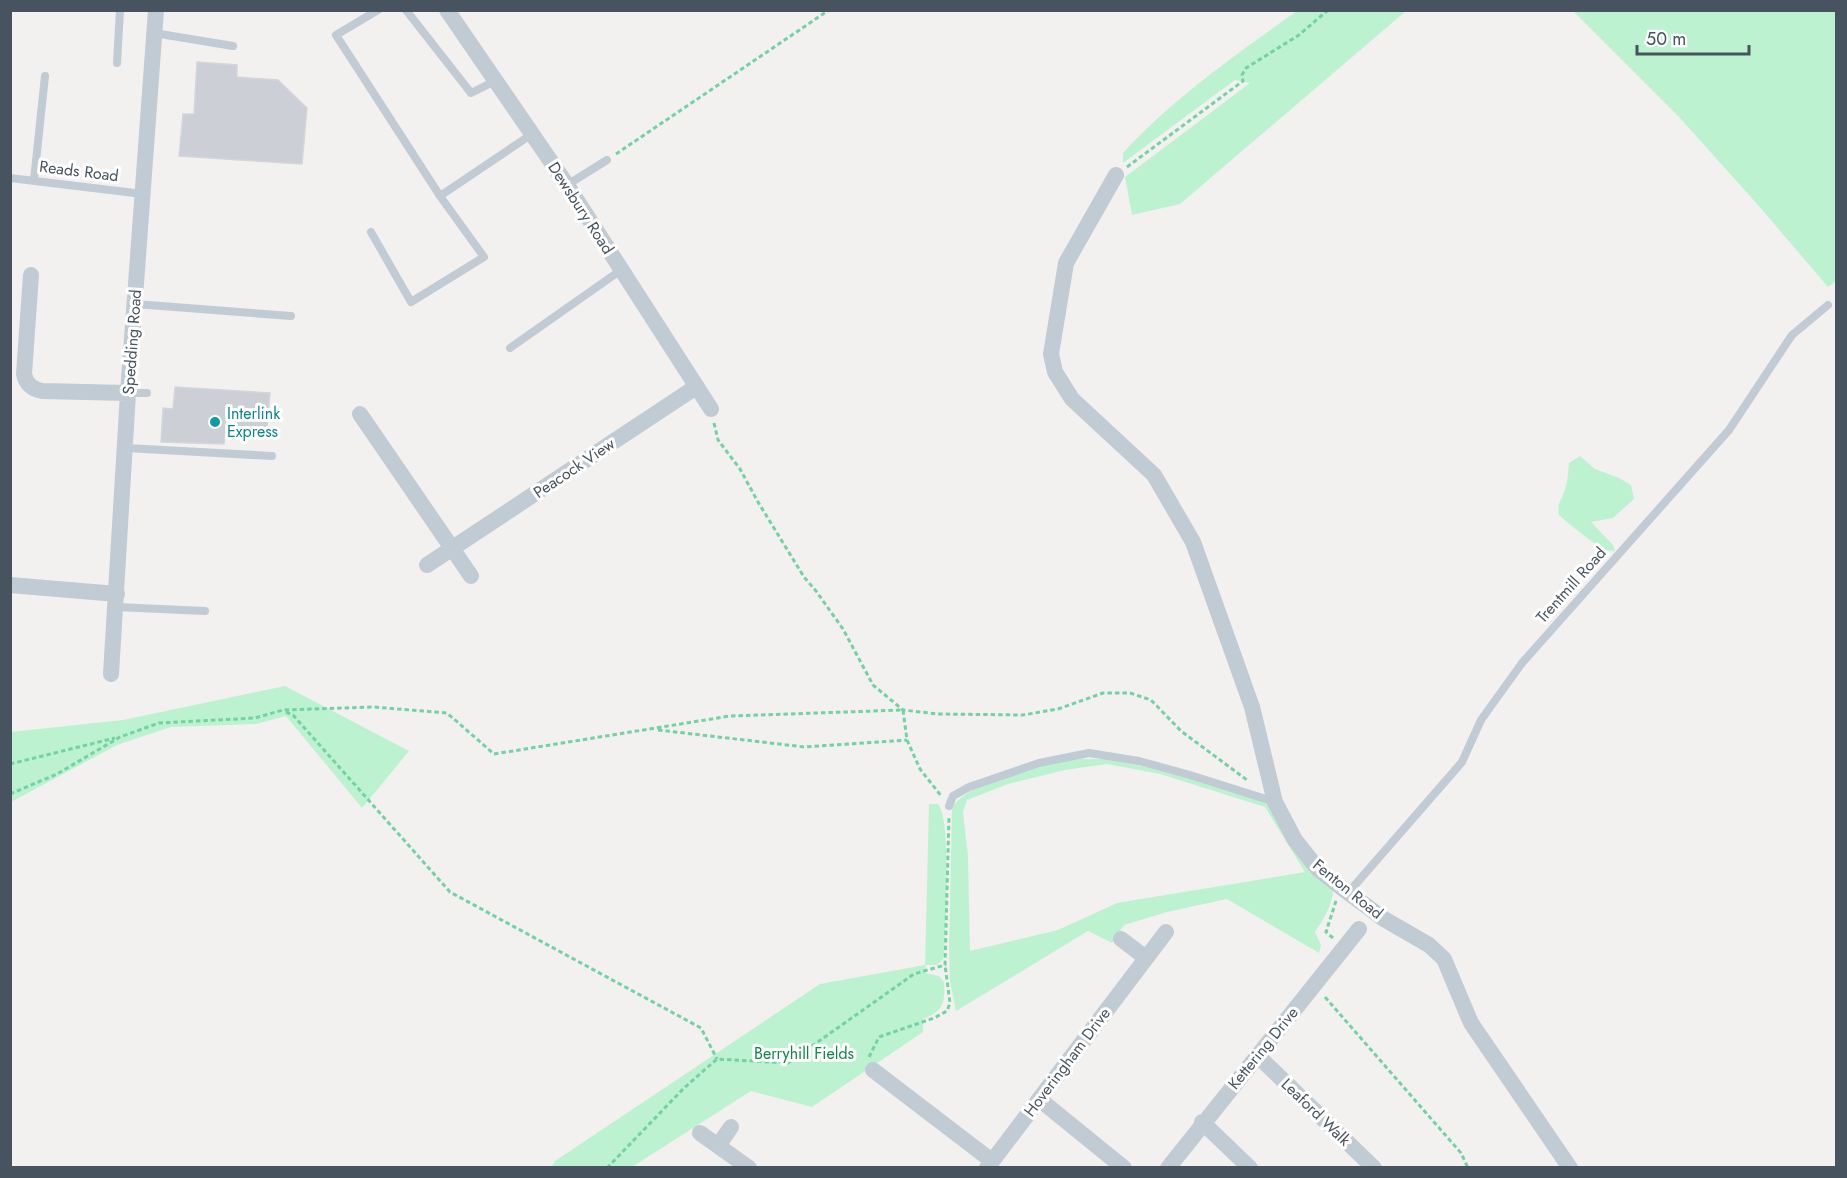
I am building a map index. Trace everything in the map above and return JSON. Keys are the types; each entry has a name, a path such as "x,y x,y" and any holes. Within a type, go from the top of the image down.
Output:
{"street":[{"name":"Spedding Road","path":"111,674 128,393 156,10"},
{"name":"Dewsbury Road","path":"447,10 567,185 711,409"},
{"name":"Fenton Road","path":"1116,175 1066,263 1051,354 1055,372 1071,399 1154,475 1193,542 1252,707 1275,802 1294,840 1318,869 1345,891 1384,919 1429,945 1443,959 1471,1023 1570,1167"},
{"path":"31,274 25,380 34,390 128,393"},
{"name":"Peacock View","path":"427,565 696,387"},
{"path":"360,414 471,576"},
{"path":"10,585 116,601"},
{"name":"Kettering Drive","path":"1168,1167 1359,928"},
{"name":"Hoveringham Drive","path":"990,1164 1166,932"},
{"path":"1121,939 1146,958"},
{"name":"Leaford Walk","path":"1258,1056 1374,1167"},
{"path":"873,1070 891,1094 990,1164"},
{"path":"1039,1099 1124,1167"},
{"path":"1203,1122 1250,1167"},
{"path":"718,1146 731,1127"},
{"path":"700,1133 748,1167"}],"lane":[{"path":"117,63 120,10"},
{"path":"371,232 411,302 484,257 440,196 336,35 378,10"},
{"path":"406,10 471,93 495,81"},
{"path":"154,33 233,46"},
{"path":"34,180 45,76"},
{"path":"440,196 532,134"},
{"path":"567,185 607,160"},
{"name":"Reads Road","path":"10,178 143,194"},
{"path":"510,348 621,270"},
{"path":"135,304 291,316"},
{"name":"Trentmill Road","path":"1345,891 1462,762 1481,720 1522,663 1729,430 1792,335 1828,305"},
{"path":"128,393 147,393"},
{"path":"126,448 272,456"},
{"path":"116,601 205,611"},
{"path":"949,806 953,796 969,787 1039,763 1089,753 1139,761 1275,802"}],"path":[{"path":"607,160 829,10"},
{"path":"1116,175 1243,81 1242,75 1246,68 1299,36 1328,10"},
{"path":"711,409 718,440 740,469 804,577 843,629 873,685 903,710 907,740 920,769 949,806 945,965 950,1003 947,1011 934,1018 879,1037 867,1060 873,1070"},
{"path":"10,764 120,737 159,723 255,718 283,711 374,707 447,713 494,754 730,716 903,710 938,714 1023,715 1058,709 1103,693 1130,693 1151,700 1181,730 1247,780"},
{"path":"283,711 293,715 450,892 701,1028 717,1059"},
{"path":"653,730 805,747 907,740"},
{"path":"10,794 57,774 120,737"},
{"path":"1344,947 1326,932 1336,899 1345,891"},
{"path":"607,1167 684,1088 717,1059 788,1063 914,974 945,965"},
{"path":"1314,985 1461,1153 1468,1167"}],"green space":[{"path":"1298,10 1406,11 1180,204 1132,215 1125,177 1250,83 1235,80 1123,163 1123,153 1184,95"},
{"path":"1573,11 1836,11 1836,281 1828,287 1679,117"},
{"path":"1580,456 1595,469 1631,485 1634,499 1613,518 1591,522 1613,545 1615,551 1603,550 1559,515 1559,504 1566,485 1569,463"},
{"path":"285,686 409,751 362,808 286,716 256,724 171,727 117,745 11,802 11,732 123,720"},
{"path":"1080,759 1107,759 1167,771 1270,804 1333,887 1330,904 1315,932 1321,945 1319,953 1227,899 1167,912 1124,925 1112,943 1088,931 956,1011 950,981 949,950 952,807 963,796 993,780 1029,769","holes":["1107,764 1160,774 1265,807 1305,872 1117,903 1058,930 970,951 968,856 963,812 967,800 1008,784 1065,770"]},
{"name":"Berryhill Fields","path":"929,804 938,804 945,830 946,899 943,959 937,965 926,965 925,973 939,976 944,982 944,995 939,1009 923,1019 923,1032 812,1107 751,1091 632,1167 551,1168 555,1161 820,984 925,965"}],"building":[{"path":"197,62 237,65 237,77 278,80 307,108 302,164 179,156 183,114 194,114"},
{"name":"Interlink Express","path":"175,387 270,393 266,438 225,435 224,444 161,442 163,408 173,409"}],"place":[{"name":"Interlink Express","path":"215,422"}]}
